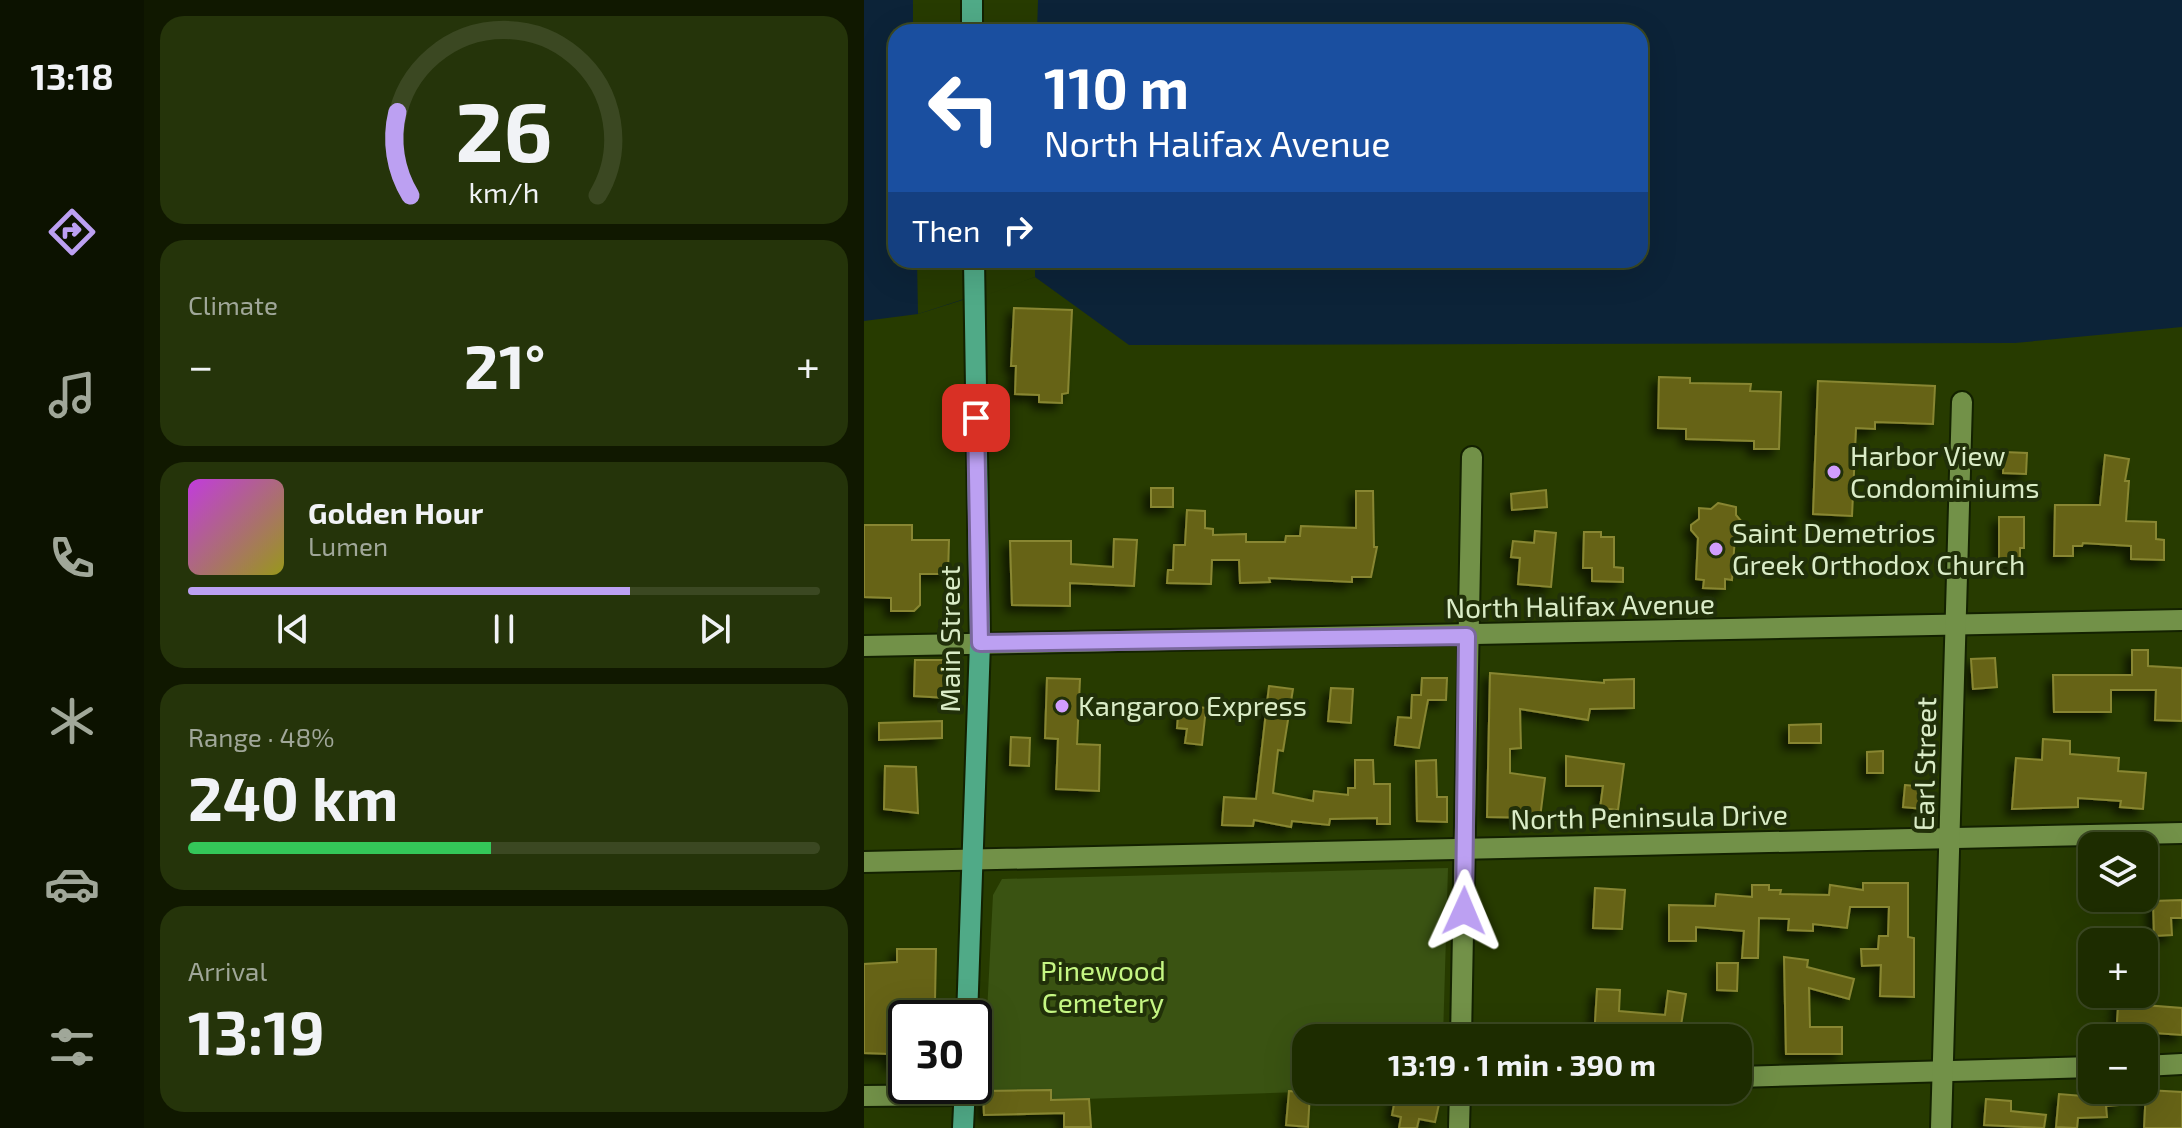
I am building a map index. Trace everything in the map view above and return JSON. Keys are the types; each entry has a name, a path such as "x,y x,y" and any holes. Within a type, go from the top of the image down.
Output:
{"main road":[{"path":"972,0 972,24"},
{"name":"Main Street","path":"968,1000 980,643 974,268"},
{"path":"963,1128 964,1104"}],"street":[{"name":"Earl Street","path":"1941,1128 1952,838 1962,402"},
{"path":"1461,1024 1472,457"},
{"name":"North Halifax Avenue","path":"864,646 1956,627 2182,620"},
{"name":"North Peninsula Drive","path":"864,862 2182,833"},
{"path":"2158,1065 2182,1064"},
{"path":"1752,1077 2078,1067"},
{"path":"864,1096 888,1095"},
{"path":"1459,1128 1460,1104"}],"green space":[{"name":"Pinewood Cemetery","path":"1448,868 1443,1024 1292,1024 1292,1092 1051,1100 1050,1090 992,1091 992,1000 988,1000 993,895 1002,879"}],"water":[{"path":"864,0 2182,0 2182,327 2015,343 1129,345 1035,277 918,314 864,321"}],"pier":[{"path":"913,0 1038,0 1037,24 913,24"},
{"path":"917,268 1035,268 1035,277 965,303 964,299 918,314"}],"building":[{"path":"1014,308 1072,310 1068,393 1062,394 1062,403 1039,402 1039,395 1015,394 1016,366 1011,366"},
{"path":"1659,377 1690,378 1690,383 1751,384 1750,391 1781,392 1779,449 1754,449 1754,441 1686,439 1686,429 1658,428"},
{"name":"Harbor View Condominiums","path":"1818,381 1935,386 1933,424 1875,422 1875,429 1856,428 1852,516 1813,514"},
{"path":"2004,452 2027,453 2026,474 2003,473"},
{"path":"2105,455 2129,459 2125,481 2129,481 2126,521 2156,522 2156,539 2164,540 2164,560 2131,559 2131,546 2083,543 2082,546 2073,546 2073,556 2054,556 2055,505 2100,505"},
{"path":"1151,488 1173,488 1173,507 1151,507"},
{"path":"1546,490 1547,507 1512,510 1511,494"},
{"path":"1356,491 1373,491 1374,547 1377,547 1371,577 1352,577 1352,582 1269,578 1270,582 1240,583 1239,560 1212,560 1211,584 1167,583 1168,570 1173,570 1174,545 1185,545 1187,510 1205,511 1205,528 1213,529 1213,535 1246,534 1246,542 1285,542 1286,536 1300,536 1301,526 1356,528"},
{"name":"Saint Demetrios Greek Orthodox Church","path":"1718,503 1736,507 1736,515 1743,523 1735,536 1732,580 1725,579 1725,589 1703,588 1704,580 1696,579 1698,538 1691,525 1699,519 1699,508 1711,509"},
{"path":"1999,517 2024,517 2024,548 2020,548 2020,564 1999,564"},
{"path":"864,525 912,525 912,540 949,540 948,574 920,574 920,605 914,611 891,611 891,598 864,597"},
{"path":"1535,531 1556,533 1551,587 1518,584 1520,558 1511,557 1513,541 1534,543"},
{"path":"1584,532 1601,532 1601,537 1614,537 1614,567 1623,568 1623,582 1592,581 1592,568 1583,568"},
{"path":"1114,539 1137,540 1134,586 1070,583 1070,606 1012,605 1010,541 1071,541 1071,564 1113,567"},
{"path":"2132,650 2148,650 2148,666 2182,668 2182,721 2155,720 2156,690 2111,690 2111,712 2054,712 2053,675 2132,675"},
{"path":"1995,658 1997,687 1973,689 1971,659"},
{"path":"915,660 943,660 949,671 947,698 914,696"},
{"path":"1490,673 1604,683 1604,680 1634,679 1634,708 1590,709 1588,720 1520,709 1521,748 1510,749 1510,773 1545,778 1540,818 1487,817"},
{"path":"1047,678 1080,679 1077,744 1100,745 1099,791 1056,789 1058,739 1045,738"},
{"path":"1422,678 1447,678 1446,700 1428,700 1419,748 1395,745 1398,717 1411,718 1412,695 1421,695"},
{"path":"1269,686 1293,689 1283,751 1278,750 1273,793 1313,801 1314,791 1348,795 1348,788 1355,788 1355,760 1373,760 1374,784 1390,784 1390,824 1377,824 1377,818 1330,819 1329,825 1292,821 1291,827 1254,820 1253,826 1222,825 1224,797 1256,799"},
{"path":"1331,688 1353,689 1351,723 1328,721"},
{"path":"1179,705 1206,708 1202,745 1185,743 1187,729 1177,728"},
{"path":"942,721 942,738 879,740 879,723"},
{"path":"1821,724 1821,743 1789,743 1789,725"},
{"name":"Kangaroo Express","path":"1011,737 1030,738 1029,766 1010,765"},
{"path":"2043,739 2070,741 2070,754 2119,758 2118,771 2146,773 2143,809 2120,807 2121,801 2078,798 2078,807 2012,809 2016,758 2042,760"},
{"path":"1883,751 1883,773 1867,773 1867,752"},
{"path":"1566,756 1624,764 1618,810 1600,808 1603,786 1566,786"},
{"path":"1436,760 1437,797 1447,797 1447,822 1417,821 1416,761"},
{"path":"885,766 916,767 918,813 884,809"},
{"path":"1905,785 1925,787 1923,809 1903,807"},
{"path":"1863,883 1908,883 1908,937 1914,938 1914,997 1880,996 1881,965 1862,966 1861,949 1878,949 1879,936 1888,936 1889,907 1850,907 1847,928 1813,924 1813,931 1788,930 1789,919 1759,918 1758,958 1742,958 1744,931 1696,927 1696,941 1669,941 1669,905 1715,906 1716,894 1752,897 1752,885 1769,885 1769,890 1781,890 1780,894 1829,895 1830,885 1863,890"},
{"path":"1595,888 1625,890 1622,929 1593,928"},
{"path":"2182,900 2182,918 2171,918 2172,935 2158,936 2158,928 2154,928 2153,912 2158,912 2158,901"},
{"path":"897,949 936,949 935,1000 888,1000 888,1054 864,1053 864,964 897,962"},
{"path":"1784,957 1808,960 1807,967 1854,979 1849,999 1809,988 1810,1027 1842,1027 1842,1054 1786,1054"},
{"path":"1717,963 1738,963 1737,991 1717,990"},
{"path":"1597,989 1620,990 1619,1011 1665,1015 1668,991 1686,994 1681,1024 1595,1024"},
{"path":"2118,1008 2182,1008 2182,1035 2158,1033 2158,1024 2117,1024"},
{"path":"1051,1090 1051,1100 1089,1099 1091,1127 1064,1127 1064,1113 984,1115 984,1104 992,1104 992,1091"},
{"path":"1289,1091 1292,1091 1292,1104 1309,1104 1308,1127 1286,1125"},
{"path":"2158,1091 2182,1092 2182,1128 2144,1128 2145,1104 2158,1104"},
{"path":"2059,1094 2078,1096 2078,1104 2118,1105 2106,1106 2107,1117 2078,1118 2077,1128 2056,1127"},
{"path":"1986,1099 2011,1101 2011,1111 2046,1115 2044,1128 1984,1125"},
{"path":"1394,1104 1439,1104 1435,1122 1419,1119 1417,1128 1399,1128 1401,1117 1392,1115"}],"place":[{"name":"Harbor View Condominiums","path":"1834,472"},
{"name":"Saint Demetrios Greek Orthodox Church","path":"1716,549"},
{"name":"Kangaroo Express","path":"1062,706"}],"route":[{"path":"976,418 980,643 1467,636 1464,911"}]}
